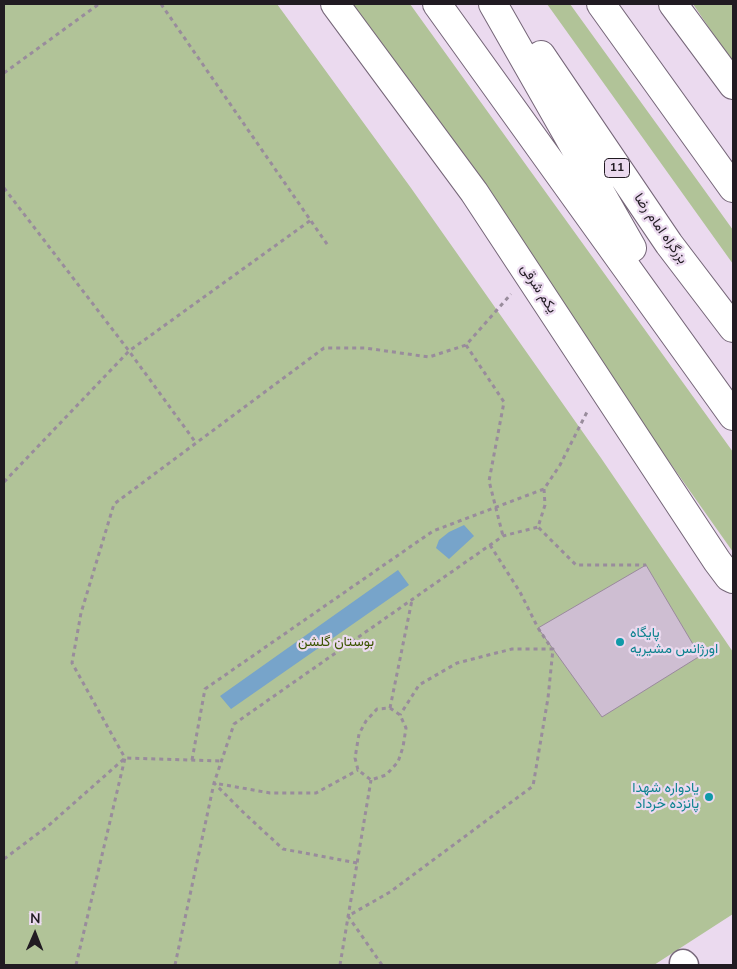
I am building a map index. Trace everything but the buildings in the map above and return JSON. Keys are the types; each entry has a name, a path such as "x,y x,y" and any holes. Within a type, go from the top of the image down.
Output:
{"main road":[{"name":"یکم شرقی","path":"335,4 474,192 732,579"},
{"path":"437,4 733,416"},
{"path":"493,4 702,372"},
{"name":"بزرگراه امام رضا","path":"506,4 669,244 733,328"},
{"path":"601,4 733,188"},
{"path":"673,4 733,85"}],"path":[{"path":"4,73 99,4"},
{"path":"161,4 329,247"},
{"path":"4,188 196,443"},
{"path":"4,482 129,352 311,220"},
{"path":"76,965 125,758 72,663 81,613 114,504 324,348 365,348 429,357 466,345 528,275"},
{"path":"466,345 504,402 488,481 503,536"},
{"path":"192,760 205,688 433,531 544,489 560,465 601,385"},
{"path":"538,527 545,505 544,489"},
{"path":"175,965 214,784 234,724 503,536 538,527"},
{"path":"538,527 576,565 646,565"},
{"path":"348,916 390,892 533,786 548,698 553,649 538,628 520,592 490,545"},
{"path":"390,708 412,600"},
{"path":"400,715 419,685 457,663 512,649 553,649"},
{"path":"390,708 400,715 406,728 403,747 398,762 386,775 371,780 358,770 355,758 359,734 366,721 377,709 390,708"},
{"path":"4,859 48,826 125,758 222,761"},
{"path":"214,784 270,792 316,793 358,770"},
{"path":"340,965 371,780"},
{"path":"214,784 283,849 357,863"},
{"path":"348,916 382,965"}],"green space":[{"name":"بوستان گلشن","path":"4,4 277,4 411,188 601,458 733,652 733,914 654,965 4,965"},
{"path":"346,4 410,4 733,452 733,552"},
{"path":"547,4 570,4 733,230 733,264"},
{"path":"693,4 733,4 733,64 730,59"}],"water":[{"path":"464,525 474,536 449,559 436,548 439,540 449,532"},
{"path":"398,570 409,585 231,709 220,696"}],"place":[{"name":"پایگاه اورژانس مشیریه","path":"620,642"},
{"name":"یادواره شهدا پانزده خرداد","path":"709,797"}]}
